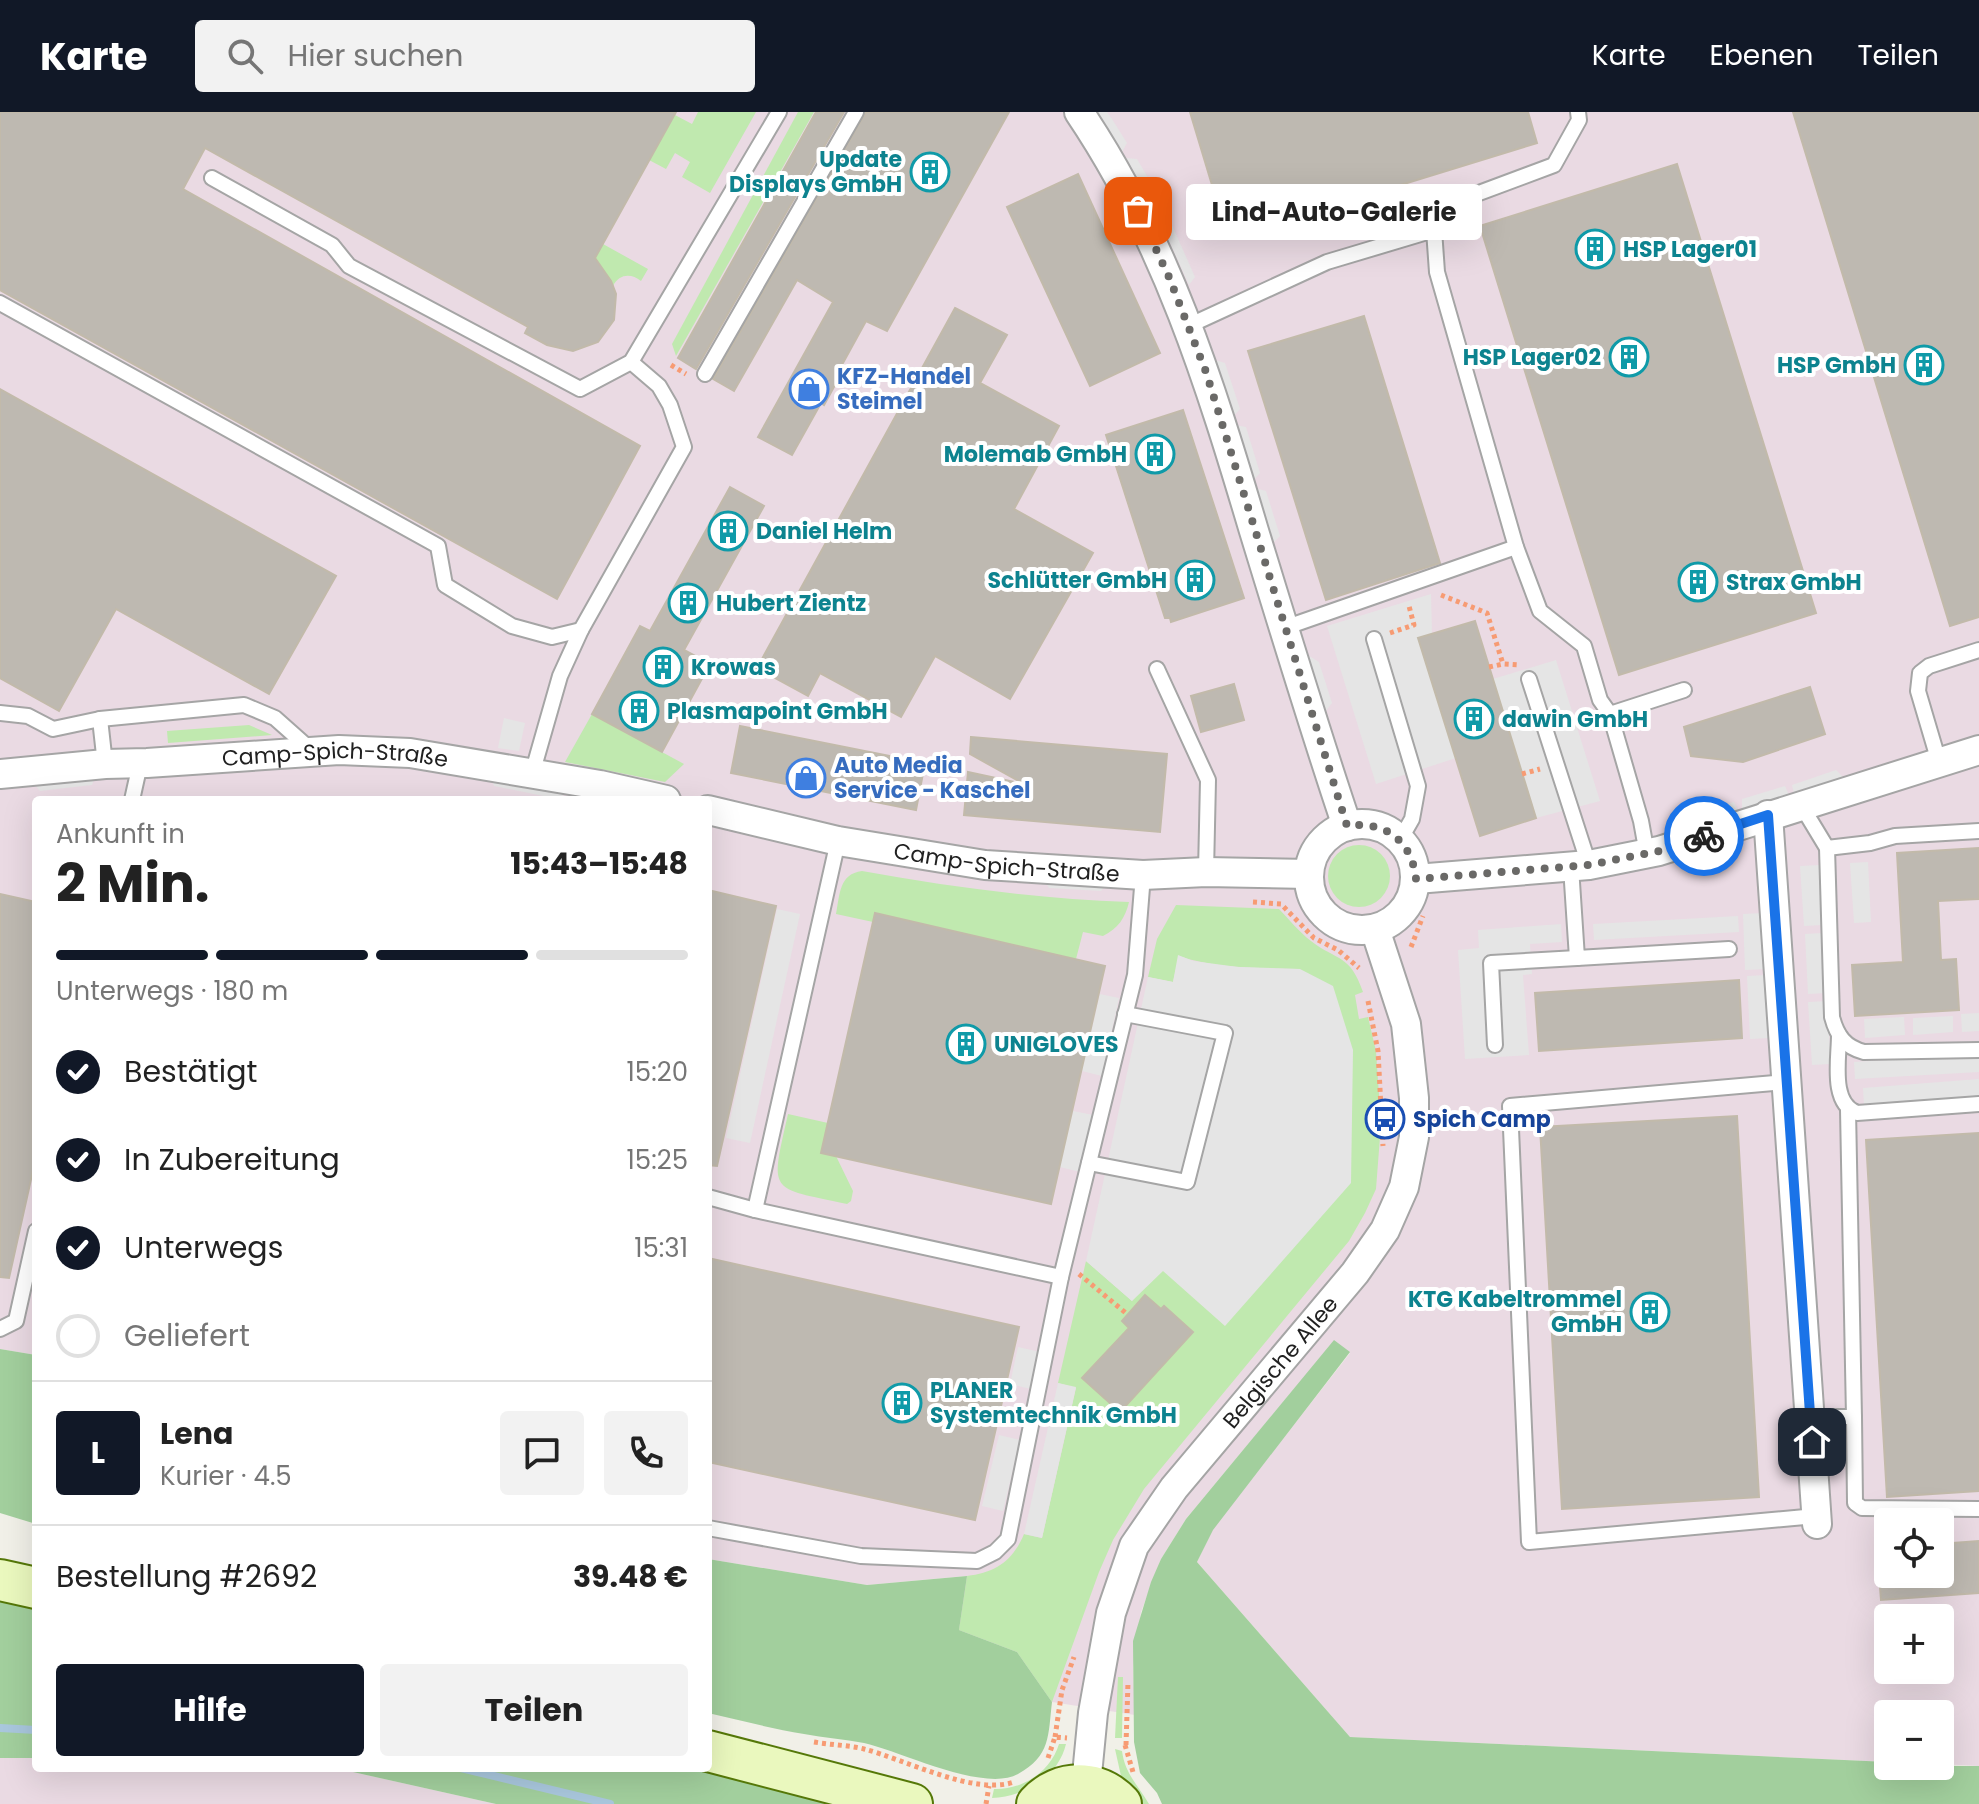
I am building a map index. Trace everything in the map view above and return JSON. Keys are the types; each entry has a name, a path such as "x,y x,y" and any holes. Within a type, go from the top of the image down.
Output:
{"street":[{"path":"1079,112 1128,189 1169,277 1206,372 1347,826"},
{"path":"1416,879 1580,866 1647,854 1979,750"},
{"name":"Camp-Spich-Straße","path":"0,774 312,751 410,753 645,796"},
{"name":"Camp-Spich-Straße","path":"712,811 838,841 985,865 1143,875 1206,872 1309,874"},
{"path":"1768,815 1816,1520"},
{"path":"1347,826 1376,826 1400,840 1409,851 1416,879 1412,896 1403,910 1391,922 1375,929 1351,928 1329,918 1318,906 1311,891 1309,874 1321,844 1332,833 1347,826"},
{"name":"Belgische Allee","path":"1086,1785 1111,1613 1134,1546 1174,1488 1355,1273 1385,1230 1404,1187 1414,1137 1414,1098 1406,1024 1375,929"},
{"path":"0,1580 32,1587"},
{"path":"712,1752 912,1804"},
{"path":"1032,1783 1053,1791 1070,1785 1104,1790 1127,1788"}],"lane":[{"path":"212,178 332,245 349,266 580,389 631,362 779,112"},
{"path":"705,374 856,112"},
{"path":"1578,112 1579,120 1554,165 1428,212 1434,230 1437,272 1516,547 1540,611 1584,646 1600,700 1610,714 1641,821 1647,854"},
{"path":"1188,326 1327,262 1434,230"},
{"path":"0,303 438,546 445,585 512,626 552,637 581,630"},
{"path":"532,774 560,676 581,630 684,447 670,405 659,386 631,362"},
{"path":"1284,628 1516,547"},
{"path":"1374,639 1418,786 1412,819 1400,840"},
{"path":"1939,762 1918,691 1920,673 1929,666 1979,650"},
{"path":"1157,669 1208,780 1206,872"},
{"path":"1529,679 1580,866 1577,958"},
{"path":"1610,714 1684,690"},
{"path":"0,713 28,716 53,729 100,719 244,705 275,718 312,751"},
{"path":"100,719 105,764"},
{"path":"133,796 140,764"},
{"path":"1801,805 1827,848 1832,1017 1839,1035 1839,1093 1842,1102 1848,1110 1857,1113 1979,1104"},
{"path":"1827,848 1870,843 1895,836 1979,831"},
{"path":"755,1210 838,841"},
{"path":"712,1529 861,1556 977,1561 995,1552 1008,1539 1061,1277 1135,975 1143,875"},
{"path":"1495,1045 1491,963 1729,949"},
{"path":"1089,1163 1187,1182 1225,1033 1125,1014"},
{"path":"1839,1035 1853,1049 1864,1052 1979,1050"},
{"path":"1786,1082 1510,1106 1529,1542 1816,1520"},
{"path":"1848,1110 1855,1503 1862,1508 1979,1509"},
{"path":"712,1198 1061,1277"},
{"path":"0,1329 16,1321 32,1249"},
{"path":"1811,1417 1854,1417"}],"path":[{"path":"1430,598 1440,594 1487,613 1503,664"},
{"path":"1374,639 1414,625 1408,606 1419,602"},
{"path":"1252,902 1281,904 1314,938 1338,950 1359,969 1363,979"},
{"path":"1366,990 1378,1051 1383,1150"},
{"path":"1065,1261 1127,1314"},
{"path":"808,1741 863,1749 989,1786 1032,1783 1052,1751 1062,1690 1076,1651"},
{"path":"1055,1737 1126,1745 1127,1788"},
{"path":"986,1804 989,1786"}],"shaded area":[{"path":"0,112 1979,112 1979,1766 1954,1765 1954,1700 1874,1700 1874,1761 1350,1737 1197,1562 1212,1530 1350,1353 1334,1341 1186,1519 1161,1559 1141,1612 1133,1667 1135,1715 1052,1702 1017,1652 959,1630 966,1576 867,1585 712,1560 712,796 32,796 32,1354 0,1349"},
{"path":"1097,112 1107,112 1127,143 1122,152"},
{"path":"1126,158 1137,159 1150,181 1163,208 1158,216"},
{"path":"1161,223 1172,225 1195,277 1189,285"},
{"path":"1215,360 1225,363 1240,409 1233,417"},
{"path":"1235,425 1246,427 1260,473 1253,481"},
{"path":"1255,488 1266,491 1280,536 1272,544"},
{"path":"1431,594 1432,634 1456,758 1376,784 1327,626"},
{"path":"1306,654 1319,662 1332,703 1325,712"},
{"path":"1556,660 1600,801 1536,818 1493,679"},
{"path":"504,718 525,723 519,751 498,748"},
{"path":"1836,770 1844,778 1794,794 1792,785"},
{"path":"95,777 92,785 40,791 32,782"},
{"path":"491,777 567,793 562,796 543,796 494,786"},
{"path":"1785,786 1789,795 1742,809 1742,799"},
{"path":"1734,802 1738,811 1685,827 1686,816"},
{"path":"1868,862 1871,922 1854,923 1850,863"},
{"path":"1819,865 1823,925 1804,926 1800,866"},
{"path":"1043,878 1108,883 1101,891 1049,888"},
{"path":"777,909 800,914 750,1143 726,1138"},
{"path":"1763,913 1766,969 1745,970 1743,914"},
{"path":"1738,916 1739,932 1594,940 1593,924"},
{"path":"1561,924 1562,942 1530,944 1532,974 1523,975 1529,1055 1465,1059 1458,950 1479,948 1478,930"},
{"path":"1823,933 1826,993 1808,994 1805,934"},
{"path":"1178,955 1193,961 1238,967 1300,969 1333,986 1353,1050 1351,1183 1225,1326 1163,1271 1132,1301 1086,1261 1148,977 1173,982"},
{"path":"1766,975 1770,1038 1750,1039 1747,976"},
{"path":"1100,994 1119,998 1102,1076 1082,1071"},
{"path":"1827,1001 1831,1064 1812,1065 1808,1002"},
{"path":"1979,1013 1979,1031 1962,1032 1961,1014"},
{"path":"1953,1016 1953,1032 1913,1035 1913,1018"},
{"path":"1904,1017 1905,1035 1865,1038 1864,1019"},
{"path":"1979,1054 1979,1072 1855,1079 1854,1062"},
{"path":"1979,1079 1979,1098 1864,1106 1863,1088"},
{"path":"1073,1111 1093,1115 1080,1172 1060,1167"},
{"path":"1018,1347 1040,1352 1031,1389 1010,1384"},
{"path":"1058,1383 1076,1387 1042,1538 1024,1534"},
{"path":"999,1435 1020,1440 1003,1511 982,1506"},
{"path":"0,1758 32,1758 32,1772 353,1772 496,1804 0,1804"}],"green space":[{"path":"698,112 756,112 710,193 682,177 690,162 675,153 666,169 649,160 675,115 692,124"},
{"path":"798,112 814,112 676,356 672,344"},
{"path":"603,244 648,269 641,281 626,276 618,279 613,286 603,270 593,262"},
{"path":"592,714 684,764 665,782 565,762"},
{"path":"249,725 272,735 168,743 167,731"},
{"path":"1359,845 1381,854 1390,876 1381,898 1359,907 1337,898 1328,876 1337,854"},
{"path":"862,871 995,891 1129,902 1120,922 1108,933 1103,936 1083,932 1076,959 875,913 873,922 836,914 845,881"},
{"path":"1176,905 1279,909 1307,937 1348,964 1353,971 1363,992 1355,995 1359,1019 1368,1017 1376,1051 1381,1124 1376,1189 1349,1241 1144,1489 1113,1540 1099,1572 1052,1702 1017,1652 959,1630 967,1576 1002,1564 1014,1552 1024,1534 1042,1538 1076,1388 1058,1383 1086,1261 1132,1301 1300,969 1223,966 1179,956 1173,982 1148,977 1157,939"},
{"path":"788,1114 828,1123 821,1153 836,1156 853,1191 847,1204 802,1194 781,1183 779,1159"},
{"path":"1334,1340 1350,1352 1213,1530 1197,1562 1350,1737 1874,1761 1874,1780 1954,1780 1954,1766 1979,1766 1979,1804 1162,1804 1140,1773 1134,1742 1133,1641 1151,1582 1161,1559 1186,1519"},
{"path":"0,1349 32,1354 32,1523 0,1513"},
{"path":"712,1560 867,1585 967,1576 959,1630 1017,1652 1052,1702 1046,1744 1037,1760 1018,1774 1003,1778 964,1775 864,1743 792,1732 712,1714"},
{"path":"0,1597 32,1605 32,1758 0,1758"},
{"path":"1118,1677 1123,1677 1122,1738 1115,1738"},
{"path":"1059,1744 1066,1744 1062,1756 1039,1783 1017,1793 992,1798 994,1789 1015,1786 1043,1770"},
{"path":"1115,1749 1122,1751 1129,1773 1149,1804 1140,1804 1121,1776"},
{"path":"712,1769 834,1804 496,1804 353,1772 712,1772"}],"building":[{"path":"0,112 676,112 595,258 616,294 614,320 598,342 573,351 547,345 525,333 528,327 205,148 183,189 640,446 557,599 0,290"},
{"path":"816,112 844,112 696,369 678,358"},
{"path":"866,112 1009,112 887,331 866,321 824,405 821,403 792,455 758,437 833,302 797,280 734,391 713,379"},
{"path":"1190,112 1528,112 1537,143 1228,238"},
{"name":"HSP GmbH","path":"1793,112 1979,112 1979,617 1950,626"},
{"path":"1677,164 1816,613 1619,675 1480,226"},
{"path":"1078,174 1160,353 1090,386 1007,207"},
{"path":"955,308 1007,335 980,383 1059,426 1014,509 1093,553 1010,699 935,656 901,717 820,673 808,696 757,668"},
{"path":"1364,316 1440,563 1326,600 1248,351"},
{"path":"0,389 336,576 269,694 116,609 59,711 0,678"},
{"path":"1183,410 1244,598 1171,622 1170,618 1165,618 1106,435"},
{"path":"730,487 764,506 684,650 710,664 662,752 592,714 640,626 650,631"},
{"name":"dawin GmbH","path":"1475,621 1536,818 1480,836 1418,638"},
{"path":"1234,684 1244,720 1201,732 1191,696"},
{"path":"1810,687 1825,734 1743,762 1691,756 1684,727"},
{"path":"740,726 925,763 916,810 731,773"},
{"path":"971,737 1167,754 1160,832 964,815 968,772 1024,784 970,754"},
{"path":"1979,848 1979,899 1938,901 1941,960 1956,959 1959,1010 1855,1016 1852,965 1903,962 1897,853"},
{"path":"712,891 776,906 717,1166 712,1165"},
{"path":"0,894 32,901 32,1175 9,1278 0,1277"},
{"name":"UNIGLOVES","path":"875,913 1105,966 1051,1204 821,1153"},
{"path":"1739,980 1742,1038 1539,1051 1535,993"},
{"name":"KTG Kabeltrommel GmbH","path":"1737,1116 1759,1497 1562,1509 1540,1127"},
{"path":"1979,1133 1979,1491 1887,1497 1866,1140"},
{"name":"PLANER Systemtechnik GmbH","path":"712,1259 1019,1327 975,1520 712,1463"},
{"path":"1145,1295 1161,1309 1164,1306 1193,1332 1120,1412 1082,1378 1129,1328 1122,1321"},
{"path":"1979,1541 1979,1593 1881,1600 1880,1588 1954,1588 1954,1543"}],"waterway":[{"path":"0,1728 32,1730"},
{"path":"478,1772 610,1804"}],"way so far":[{"path":"1138,211 1169,277 1206,372 1347,826 1361,824 1389,831 1409,851 1416,879 1589,865 1659,851 1704,836"}],"place":[{"name":"Update Displays GmbH","path":"930,172"},
{"name":"Lind-Auto-Galerie","path":"1138,211"},
{"name":"HSP Lager01","path":"1595,249"},
{"name":"HSP Lager02","path":"1629,357"},
{"name":"HSP GmbH","path":"1924,365"},
{"name":"KFZ-Handel Steimel","path":"809,389"},
{"name":"Molemab GmbH","path":"1155,454"},
{"name":"Daniel Helm","path":"728,531"},
{"name":"Schlütter GmbH","path":"1195,580"},
{"name":"Strax GmbH","path":"1698,582"},
{"name":"Hubert Zientz","path":"688,603"},
{"name":"Krowas","path":"663,667"},
{"name":"Plasmapoint GmbH","path":"639,711"},
{"name":"dawin GmbH","path":"1474,719"},
{"name":"Auto Media Service - Kaschel","path":"806,778"},
{"name":"UNIGLOVES","path":"966,1044"},
{"name":"Spich Camp","path":"1385,1119"},
{"name":"KTG Kabeltrommel GmbH","path":"1650,1312"},
{"name":"PLANER Systemtechnik GmbH","path":"902,1403"}],"route":[{"path":"1704,836 1768,815 1812,1442"}]}
